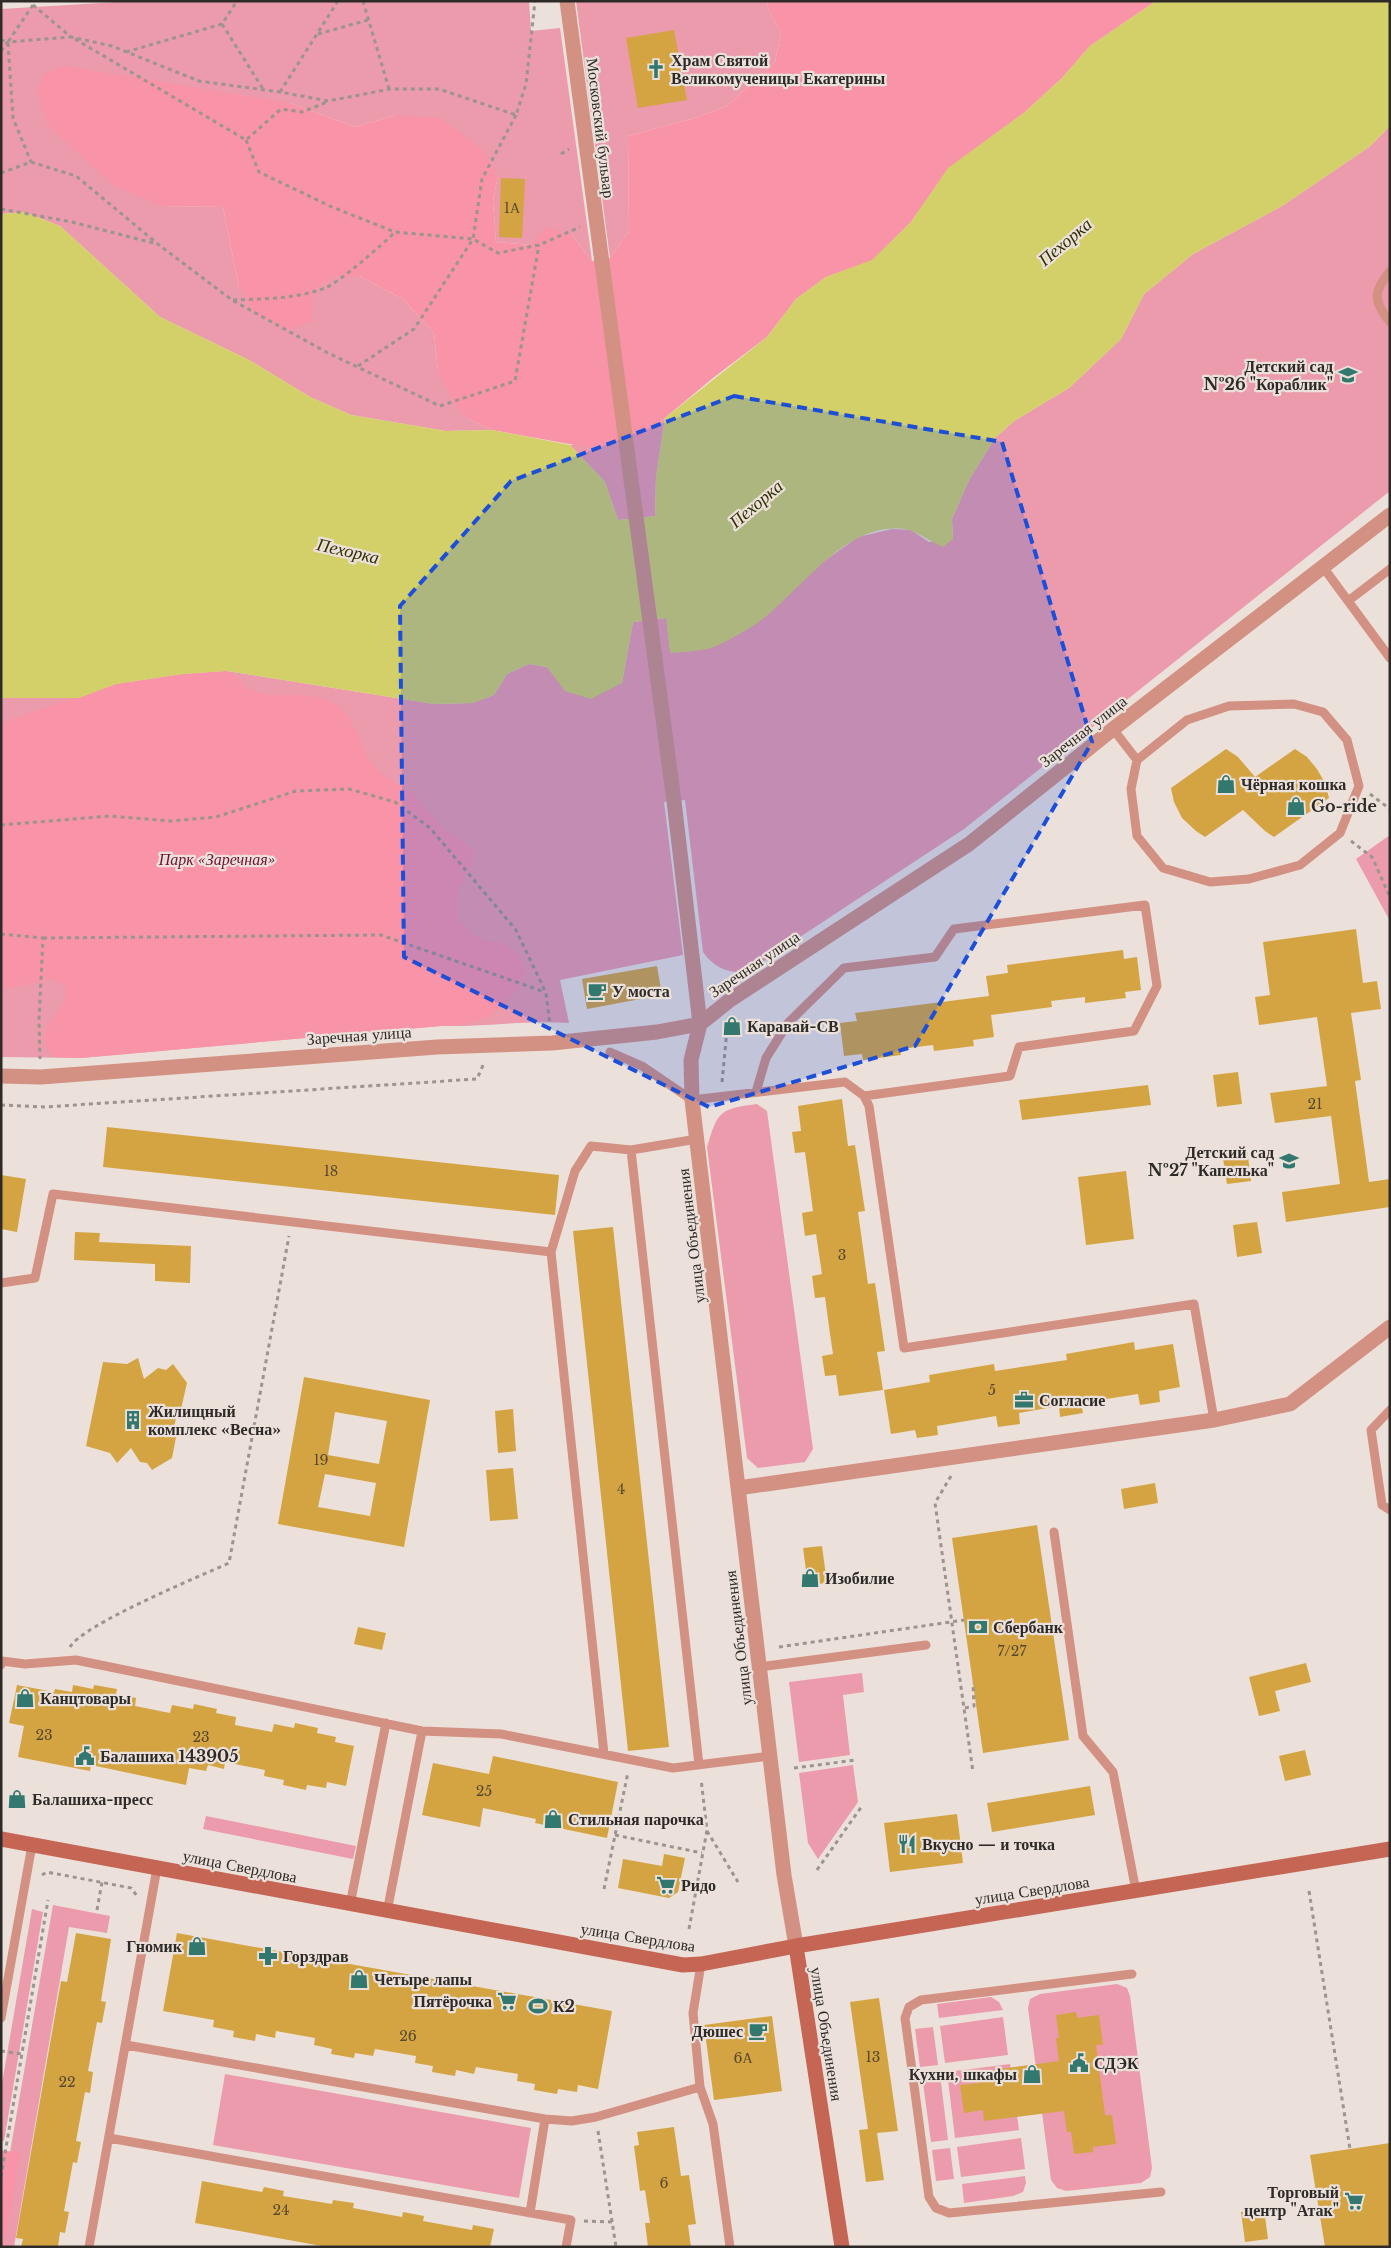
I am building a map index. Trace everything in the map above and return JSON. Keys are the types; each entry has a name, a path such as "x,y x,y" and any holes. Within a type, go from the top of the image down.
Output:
{"main road":[{"name":"улица Свердлова","path":"1,1839 387,1912 683,1965 701,1964 796,1946 1390,1849"},
{"name":"улица Объединения","path":"796,1946 842,2247"}],"street":[{"name":"Московский бульвар","path":"567,1 674,800 700,1024"},
{"name":"Заречная улица","path":"1,1076 41,1077 492,1045 552,1043 658,1032 700,1024 730,1000 969,844 1112,729 1390,515"},
{"name":"улица Объединения","path":"700,1024 691,1060 692,1100 784,1875 796,1946"},
{"path":"738,1488 1214,1420 1290,1404 1390,1327"}],"lane":[{"path":"1390,270 1381,281 1376,293 1376,303 1390,322"},
{"path":"1323,567 1390,658"},
{"path":"1348,600 1390,569"},
{"path":"1294,704 1322,712 1347,740 1359,786 1340,833 1300,865 1249,879 1210,882 1163,868 1137,836 1131,789 1136,760 1187,720 1229,706 1294,704"},
{"path":"1112,729 1136,760"},
{"path":"756,1092 766,1058 788,1023 844,968 934,957 954,929 1145,905 1157,986 1134,1030 1019,1047 1010,1076 864,1096"},
{"path":"610,1052 642,1066 692,1100 845,1082 864,1096 869,1106 904,1348 1194,1304 1214,1420"},
{"path":"604,1754 552,1252 575,1171 590,1146 631,1150 697,1139"},
{"path":"631,1150 699,1765"},
{"path":"1,1283 35,1278 53,1194 552,1252"},
{"path":"1390,1410 1371,1430 1382,1505 1390,1510"},
{"path":"1054,1532 1083,1736 1114,1772 1136,1891"},
{"path":"759,1667 926,1645"},
{"path":"1,1665 2,1660 25,1664 64,1659 422,1731 501,1734 674,1768 770,1756"},
{"path":"350,1905 386,1723"},
{"path":"387,1912 422,1731"},
{"path":"1,2018 4,1980 32,1844"},
{"path":"89,2247 157,1868"},
{"path":"701,1964 693,2012 700,2087 713,2124 730,2247"},
{"path":"1132,1974 921,2000 909,2007 905,2018 906,2028 929,2196 936,2208 949,2213 1161,2192"},
{"path":"126,2045 545,2119 572,2121 596,2118 700,2087"},
{"path":"530,2213 545,2119"},
{"path":"109,2138 571,2220 566,2247"}],"path":[{"path":"126,52 222,24 237,1"},
{"path":"280,92 338,1"},
{"path":"363,1 390,89"},
{"path":"358,366 414,329 473,239 482,179 516,114 526,84 535,1"},
{"path":"1,51 33,3 71,37 246,140 259,172 332,208 395,232 473,239 498,253 539,245 585,225"},
{"path":"317,34 368,20"},
{"path":"222,24 263,90"},
{"path":"1,40 8,42 71,37 126,52 199,81 280,92 328,101"},
{"path":"8,42 13,118 31,162"},
{"path":"246,140 281,110 302,112 328,101 390,89 439,89 516,114"},
{"path":"1,173 31,162 76,176 160,245 232,300 328,353 440,406 515,381 539,245"},
{"path":"1,209 72,222 160,245"},
{"path":"232,300 281,298 326,288 382,246 395,232"},
{"path":"1359,786 1390,809"},
{"path":"1,825 110,816 170,821 216,817 296,791 349,788 395,802 430,828 516,930 546,992 548,1007"},
{"path":"1340,833 1372,857 1390,897"},
{"path":"1,934 43,938 381,935 546,992"},
{"path":"41,1077 38,1020 43,938"},
{"path":"721,1097 727,1030"},
{"path":"1,1105 44,1107 476,1079 492,1045"},
{"path":"64,1659 74,1641 103,1622 229,1563 291,1223"},
{"path":"962,1456 935,1503 973,1772"},
{"path":"779,1647 964,1620"},
{"path":"964,1708 974,1706 973,1683"},
{"path":"604,1889 630,1759"},
{"path":"794,1768 856,1760"},
{"path":"689,1929 706,1830 699,1765"},
{"path":"817,1870 862,1806"},
{"path":"706,1830 738,1882"},
{"path":"615,1835 702,1853"},
{"path":"39,1876 47,1872 131,1888 137,1896 136,1903"},
{"path":"97,1910 102,1882"},
{"path":"1309,1891 1350,2149"},
{"path":"1,2177 48,1900"},
{"path":"1,2051 22,2054"},
{"path":"596,2118 616,2247"},
{"path":"571,2220 612,2222"}],"highlighted area":[{"path":"734,396 1002,442 1092,742 915,1046 709,1107 404,957 400,606 511,481"}],"green space":[{"path":"134,1 529,1 531,31 560,28 592,261 572,235 531,245 496,242 493,201 498,175 396,115 355,127 290,103 162,206 223,207 239,287 313,291 335,276 359,276 403,299 434,333 438,371 468,419 492,430 446,431 351,415 310,397 249,360 160,317 60,226 24,212 1,214 1,9"},
{"path":"576,1 768,1 767,7 781,33 775,62 727,106 698,117 628,136 629,231 610,258"},
{"path":"768,1 1156,1 1090,46 1061,79 1025,112 949,168 911,222 872,261 826,277 796,299 767,337 713,378 642,437 612,445 586,447 492,430 468,419 455,404 438,371 434,333 403,299 359,276 335,277 313,291 312,321 288,330 257,315 239,287 223,207 162,206 114,185 48,126 37,91 45,73 66,66 290,103 355,127 396,115 440,118 483,150 498,175 493,201 496,242 531,245 546,227 572,235 592,261 610,258 629,231 628,136 698,117 727,106 775,62 781,33 767,7"},
{"path":"1390,126 1390,491 964,829 747,972 734,972 728,971 712,962 703,952 685,800 664,802 683,955 560,980 569,1023 536,1022 441,1026 81,1058 1,1057 1,698 79,698 116,684 183,674 227,671 434,704 472,703 494,695 507,674 529,664 547,667 566,691 622,683 633,622 666,618 826,560 858,537 892,529 911,530 929,542 953,539 952,519 969,480 995,438 1014,421 1069,388 1121,339 1144,294 1193,254 1282,206 1369,147"},
{"path":"665,418 656,477 655,516 618,520 605,482 570,445 612,445 642,437"},
{"name":"Парк «Заречная»","path":"227,671 251,690 272,695 316,697 336,705 349,720 367,756 379,772 414,795 445,830 471,850 472,860 470,867 456,900 459,918 466,928 480,939 510,947 518,957 525,972 519,985 503,1006 481,1019 455,1025 81,1058 54,1057 46,1046 44,1037 47,1028 63,1004 66,994 64,984 51,979 1,990 1,723 116,684 183,674"},
{"path":"1390,835 1390,921 1356,859"},
{"path":"757,1104 767,1111 813,1449 805,1462 758,1468 747,1458 707,1147 714,1126 722,1114 727,1110"},
{"path":"862,1673 864,1692 843,1695 850,1755 799,1762 789,1682"},
{"path":"853,1765 858,1802 818,1859 808,1843 799,1773"},
{"path":"206,1816 356,1846 353,1859 203,1829"},
{"path":"53,1905 110,1916 107,1933 69,1927 14,2247 1,2247 1,2204"},
{"path":"32,1909 43,1912 4,2141 1,2141 1,2089"},
{"path":"1117,1984 1127,1988 1130,1996 1152,2168 1150,2177 1141,2183 1066,2191 1057,2188 1051,2180 1028,2008 1030,1999 1040,1994"},
{"path":"991,1997 999,2002 1003,2010 939,2018 937,2004"},
{"path":"1003,2017 1008,2055 945,2063 940,2026"},
{"path":"933,2027 938,2065 920,2067 915,2029"},
{"path":"1010,2064 1019,2130 955,2138 947,2072"},
{"path":"225,2074 531,2128 519,2198 213,2145"},
{"path":"940,2074 948,2140 931,2142 922,2076"},
{"path":"1021,2138 1025,2169 961,2177 957,2147"},
{"path":"950,2148 954,2179 936,2181 932,2150"},
{"path":"1,2150 20,2153 4,2247 1,2247"},
{"path":"1025,2176 1026,2183 1023,2192 1013,2196 964,2203 962,2184"}],"water":[{"name":"Пехорка","path":"1156,1 1390,1 1390,126 1369,147 1282,206 1193,254 1144,294 1121,339 1069,388 1014,421 995,438 969,480 952,519 953,539 943,547 909,530 886,529 865,535 845,546 825,561 773,611 756,624 726,642 708,649 670,653 666,618 633,622 622,683 591,699 565,691 547,667 529,664 507,674 494,695 473,703 434,704 227,671 183,674 116,684 79,698 1,698 1,214 24,212 60,226 160,317 249,360 310,397 351,415 446,431 492,430 570,445 605,482 618,520 655,516 656,477 665,418 767,337 796,299 826,277 872,260 911,222 948,168 1025,112 1061,79 1090,46"}],"building":[{"name":"Храм Святой Великомученицы Екатерины","path":"674,30 687,100 638,108 626,38"},
{"path":"501,178 525,179 522,238 499,237"},
{"path":"1226,749 1238,757 1255,777 1295,749 1307,757 1317,769 1325,783 1329,798 1274,837 1243,810 1205,837 1182,818 1174,802 1171,788"},
{"path":"1356,929 1363,983 1377,981 1381,1009 1351,1013 1361,1080 1355,1081 1369,1182 1390,1179 1390,1207 1286,1222 1282,1192 1340,1184 1331,1116 1275,1123 1270,1093 1327,1086 1317,1017 1259,1025 1255,997 1270,995 1263,942"},
{"path":"1123,950 1124,959 1137,957 1141,990 1125,992 1126,998 1085,1003 1085,997 1051,1001 1052,1007 991,1015 994,1037 973,1040 974,1046 934,1051 933,1045 900,1049 901,1055 863,1060 862,1054 844,1056 840,1023 857,1021 855,1013 989,996 986,976 1008,973 1007,965"},
{"path":"657,966 662,995 587,1009 582,979"},
{"path":"1238,1072 1242,1104 1217,1107 1213,1075"},
{"path":"1148,1085 1151,1105 1022,1120 1019,1100"},
{"path":"842,1099 848,1146 855,1145 865,1211 858,1212 868,1284 875,1283 885,1351 877,1352 883,1390 839,1396 836,1375 825,1376 822,1356 833,1354 825,1297 815,1298 812,1276 822,1274 816,1234 805,1236 802,1213 813,1211 805,1152 795,1153 792,1132 801,1131 798,1106"},
{"path":"107,1127 559,1175 555,1215 103,1167"},
{"path":"1247,1149 1251,1181 1227,1184 1222,1152"},
{"path":"1126,1171 1134,1239 1086,1245 1078,1177"},
{"path":"1,1175 26,1179 17,1232 1,1229"},
{"path":"1257,1222 1262,1253 1237,1257 1233,1225"},
{"path":"613,1227 669,1747 628,1751 573,1231"},
{"path":"75,1232 100,1233 99,1242 191,1246 190,1283 155,1281 155,1264 74,1260"},
{"path":"1134,1342 1135,1350 1173,1344 1180,1387 1159,1391 1160,1402 1140,1405 1138,1394 1081,1403 1083,1413 1060,1417 1059,1406 1019,1413 1020,1424 998,1427 996,1416 937,1426 938,1435 917,1438 915,1430 891,1434 884,1390 930,1382 929,1375 994,1364 995,1371 1067,1360 1066,1354"},
{"name":"Жилищный комплекс «Весна»","path":"138,1358 144,1379 158,1368 166,1370 173,1364 187,1383 181,1409 177,1412 174,1428 177,1432 172,1458 152,1470 147,1463 140,1462 131,1448 117,1463 110,1453 86,1446 103,1362 127,1364"},
{"path":"304,1377 430,1400 404,1547 278,1524","holes":["335,1412 387,1421 379,1464 328,1455","325,1474 376,1483 370,1516 318,1507"]},
{"path":"513,1409 516,1451 498,1453 495,1411"},
{"path":"513,1468 518,1519 490,1521 486,1470"},
{"path":"1155,1483 1158,1503 1124,1509 1121,1489"},
{"path":"1037,1525 1069,1740 983,1753 952,1538"},
{"path":"822,1546 827,1583 808,1585 803,1548"},
{"path":"358,1627 386,1633 382,1650 354,1644"},
{"path":"1306,1663 1311,1682 1275,1691 1280,1711 1259,1716 1249,1677"},
{"path":"17,1685 54,1692 55,1689 72,1692 73,1685 93,1689 94,1685 117,1689 116,1694 136,1698 135,1706 170,1713 172,1705 193,1709 194,1704 217,1709 216,1713 236,1717 235,1725 272,1732 274,1724 294,1728 295,1723 318,1728 317,1733 336,1737 335,1742 354,1746 346,1786 327,1782 326,1788 307,1785 306,1790 283,1785 284,1780 264,1776 265,1770 225,1762 224,1769 208,1765 206,1771 189,1768 186,1785 91,1765 90,1771 18,1757 24,1726 9,1723"},
{"path":"1305,1750 1311,1775 1285,1781 1279,1756"},
{"path":"493,1756 618,1782 607,1838 535,1823 536,1819 483,1808 480,1827 422,1815 433,1763 489,1774"},
{"path":"1090,1786 1095,1815 992,1832 987,1803"},
{"path":"957,1814 963,1863 890,1872 884,1823"},
{"path":"664,1854 685,1858 678,1892 669,1898 618,1888 623,1859 662,1866"},
{"path":"76,1933 111,1939 101,2001 106,2002 102,2023 97,2022 88,2071 93,2072 90,2093 85,2092 76,2141 81,2142 77,2163 73,2162 64,2211 69,2212 65,2233 60,2232 58,2247 21,2247 23,2239 16,2238 61,1981 67,1982"},
{"path":"177,1933 612,2011 598,2089 578,2085 577,2092 558,2089 557,2094 534,2090 535,2084 517,2081 518,2074 476,2067 474,2074 456,2070 455,2076 432,2072 433,2066 415,2063 416,2056 375,2049 373,2056 355,2053 354,2058 331,2054 332,2049 314,2045 315,2038 276,2031 275,2038 256,2034 255,2041 233,2037 234,2031 213,2027 214,2020 163,2011"},
{"path":"879,1998 898,2131 877,2133 884,2180 866,2182 859,2130 868,2129 850,2002"},
{"path":"1076,2012 1077,2018 1099,2015 1103,2045 1096,2045 1105,2115 1112,2115 1116,2144 1093,2147 1093,2152 1074,2154 1071,2132 1067,2132 1064,2111 984,2121 983,2110 964,2113 960,2085 979,2083 978,2072 1059,2061 1056,2015"},
{"path":"772,2016 782,2091 714,2100 704,2025"},
{"path":"674,2127 681,2176 689,2175 696,2224 688,2225 691,2247 648,2247 645,2223 650,2223 645,2190 640,2191 634,2146 639,2145 637,2132"},
{"name":"Торговый центр \"Атак\"","path":"1390,2143 1390,2247 1325,2247 1310,2155"},
{"path":"202,2181 262,2192 264,2187 284,2191 283,2196 332,2204 333,2200 354,2203 353,2208 402,2217 403,2212 424,2216 423,2221 472,2230 473,2225 494,2229 490,2247 327,2247 195,2223"},
{"path":"1264,2209 1268,2239 1245,2242 1241,2212"}],"place":[{"name":"Храм Святой Великомученицы Екатерины","path":"656,69"},
{"name":"Детский сад №26 \"Кораблик\"","path":"1348,375"},
{"name":"Чёрная кошка","path":"1226,784"},
{"name":"Go-ride","path":"1296,806"},
{"name":"У моста","path":"597,991"},
{"name":"Каравай-СВ","path":"732,1026"},
{"name":"Детский сад №27 \"Капелька\"","path":"1289,1161"},
{"name":"Согласие","path":"1024,1400"},
{"name":"Жилищный комплекс «Весна»","path":"133,1420"},
{"name":"Изобилие","path":"810,1578"},
{"name":"Сбербанк","path":"978,1627"},
{"name":"Канцтовары","path":"25,1698"},
{"name":"Балашиха 143905","path":"85,1756"},
{"name":"Балашиха-пресс","path":"17,1799"},
{"name":"Стильная парочка","path":"553,1819"},
{"name":"Вкусно — и точка","path":"907,1844"},
{"name":"Ридо","path":"666,1885"},
{"name":"Гномик","path":"197,1946"},
{"name":"Горздрав","path":"268,1956"},
{"name":"Четыре лапы","path":"359,1979"},
{"name":"Пятёрочка","path":"507,2001"},
{"name":"К2","path":"538,2006"},
{"name":"Дюшес","path":"758,2031"},
{"name":"СДЭК","path":"1079,2063"},
{"name":"Кухни, шкафы","path":"1032,2074"},
{"name":"Торговый центр \"Атак\"","path":"1354,2201"}]}
